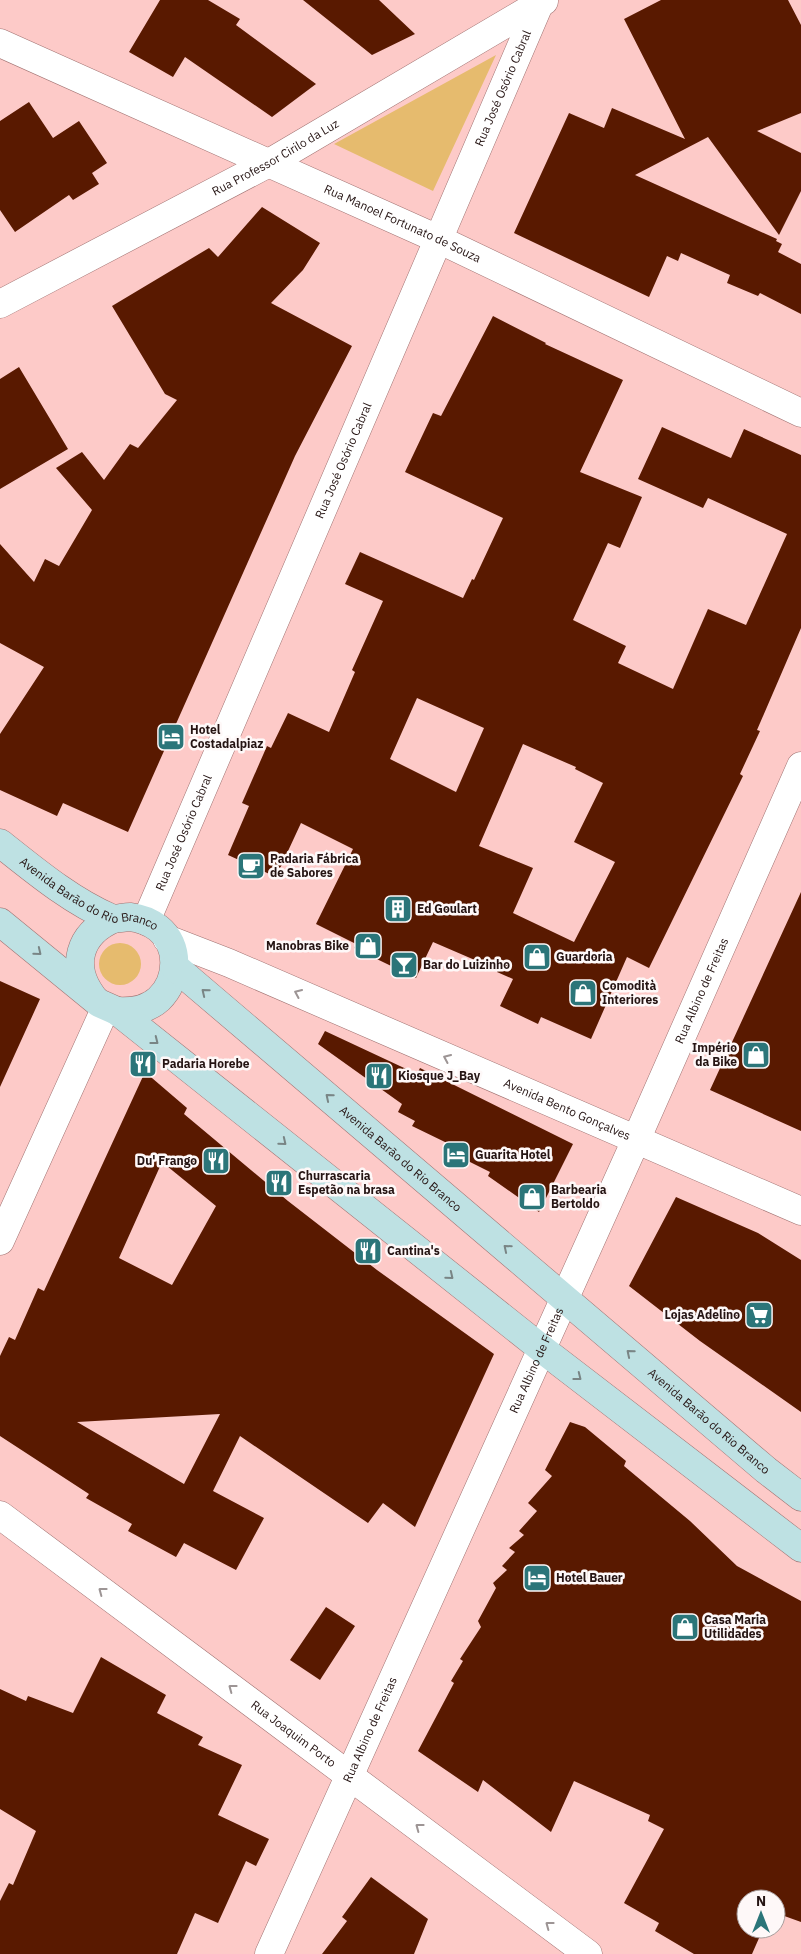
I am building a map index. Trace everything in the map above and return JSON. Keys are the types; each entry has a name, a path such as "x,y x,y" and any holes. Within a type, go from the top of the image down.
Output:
{"main road":[{"name":"Avenida Barão do Rio Branco","path":"0,843 52,885 113,919 130,917 146,921 159,928 168,939 173,952 175,967 801,1498"},
{"path":"113,919 93,931 81,952 81,976 105,1005 131,1012 144,1009 166,993 175,967"},
{"path":"0,922 542,1349 801,1548"}],"street":[{"name":"Rua Professor Cirilo da Luz","path":"0,304 269,163 542,1"},
{"name":"Rua José Osório Cabral","path":"146,921 542,1"},
{"name":"Rua Manoel Fortunato de Souza","path":"0,43 438,239 801,413"},
{"name":"Rua Albino de Freitas","path":"269,1954 636,1140 801,766"},
{"name":"Avenida Bento Gonçalves","path":"168,939 229,963 801,1211"},
{"path":"0,1241 105,1005"},
{"name":"Rua Joaquim Porto","path":"0,1515 588,1954"}],"shaded area":[{"path":"496,55 433,191 334,144"},
{"path":"116,943 124,943 135,949 141,964 135,979 124,985 116,985 105,979 99,968 99,960 105,949"}],"building":[{"path":"160,0 208,0 240,19 236,25 316,84 272,117 185,57 173,77 129,52"},
{"path":"303,0 379,0 415,34 372,55"},
{"path":"661,0 788,0 801,25 801,113 757,131 801,153 801,191 779,235 708,137 635,175 777,239 776,241 782,244 778,252 801,264 801,314 760,293 758,296 727,283 730,275 681,253 678,261 667,256 649,297 514,233 569,113 604,128 612,108 685,139 624,19"},
{"path":"29,102 53,138 79,121 107,163 92,173 99,184 73,200 69,195 15,232 0,210 0,121"},
{"path":"262,207 320,243 303,270 271,303 352,346 295,456 128,832 63,803 57,816 0,790 0,734 44,667 0,643 0,544 34,582 45,559 59,566 92,510 56,468 82,452 104,480 130,444 138,448 177,400 165,394 112,306 209,248 218,257"},
{"path":"493,316 545,344 623,380 580,472 642,497 620,548 608,543 573,620 626,646 618,663 673,689 708,609 746,625 787,534 708,498 703,508 638,479 662,427 731,458 744,429 801,455 801,628 757,730 760,731 740,774 743,776 649,968 627,957 591,1039 541,1017 538,1024 500,1006 513,979 497,972 498,970 433,942 416,978 354,948 356,944 316,924 353,849 301,823 276,877 228,855 249,806 242,803 267,746 271,748 288,713 329,732 355,672 352,670 383,601 345,584 360,552 463,598 472,579 474,580 503,518 405,472 433,413 441,416","holes":["417,698 484,728 456,792 390,759","523,744 576,767 575,769 603,783 574,842 615,862 574,942 513,913 533,868 479,846"]},
{"path":"19,367 68,449 0,489 0,379"},
{"name":"Império da Bike","path":"801,892 801,1131 710,1090"},
{"path":"0,981 40,999 0,1087"},
{"path":"325,1031 417,1074 420,1068 573,1144 539,1212 488,1176 490,1172 444,1149 447,1143 412,1126 415,1121 398,1112 402,1104 318,1044"},
{"path":"145,1072 187,1108 184,1114 288,1201 377,1270 494,1354 415,1527 383,1503 368,1523 240,1436 213,1491 264,1518 236,1570 184,1543 176,1557 128,1531 132,1524 86,1498 89,1494 0,1436 0,1356 9,1337 15,1340 38,1288 44,1291","holes":["162,1162 216,1206 172,1285 119,1258","220,1414 184,1484 77,1422"]},
{"path":"676,1197 758,1233 801,1260 801,1412 700,1341 629,1286"},
{"path":"570,1422 585,1427 626,1461 624,1466 690,1521 737,1566 801,1601 801,1922 786,1917 786,1889 736,1889 736,1939 759,1939 752,1954 694,1954 655,1931 659,1923 624,1903 664,1829 648,1821 650,1815 574,1781 551,1832 483,1780 478,1792 418,1751 454,1683 451,1681 463,1661 460,1659 481,1627 478,1621 496,1588 493,1583 507,1570 502,1566 515,1552 509,1548 524,1535 519,1531 537,1511 528,1503 552,1476 545,1470"},
{"path":"326,1607 355,1626 320,1680 290,1660"},
{"path":"101,1657 166,1695 157,1713 203,1737 198,1745 242,1765 218,1815 269,1839 256,1866 246,1861 218,1923 195,1913 177,1954 0,1954 0,1901 9,1883 13,1885 36,1831 0,1809 0,1689 26,1701 28,1696 73,1713"},
{"path":"371,1877 428,1919 414,1954 322,1954 347,1921 342,1917"}],"place":[{"name":"Hotel Costadalpiaz","path":"171,737"},
{"name":"Padaria Fábrica de Sabores","path":"251,866"},
{"name":"Ed Goulart","path":"398,909"},
{"name":"Manobras Bike","path":"368,946"},
{"name":"Guardoria","path":"537,957"},
{"name":"Bar do Luizinho","path":"404,965"},
{"name":"Comodità Interiores","path":"583,993"},
{"name":"Império da Bike","path":"756,1055"},
{"name":"Padaria Horebe","path":"143,1064"},
{"name":"Kiosque J_Bay","path":"379,1076"},
{"name":"Guarita Hotel","path":"456,1155"},
{"name":"Du' Frango","path":"216,1161"},
{"name":"Churrascaria Espetão na brasa","path":"279,1183"},
{"name":"Barbearia Bertoldo","path":"532,1197"},
{"name":"Cantina's","path":"368,1251"},
{"name":"Lojas Adelino","path":"759,1315"},
{"name":"Hotel Bauer","path":"537,1578"},
{"name":"Casa Maria Utilidades","path":"685,1627"}]}
